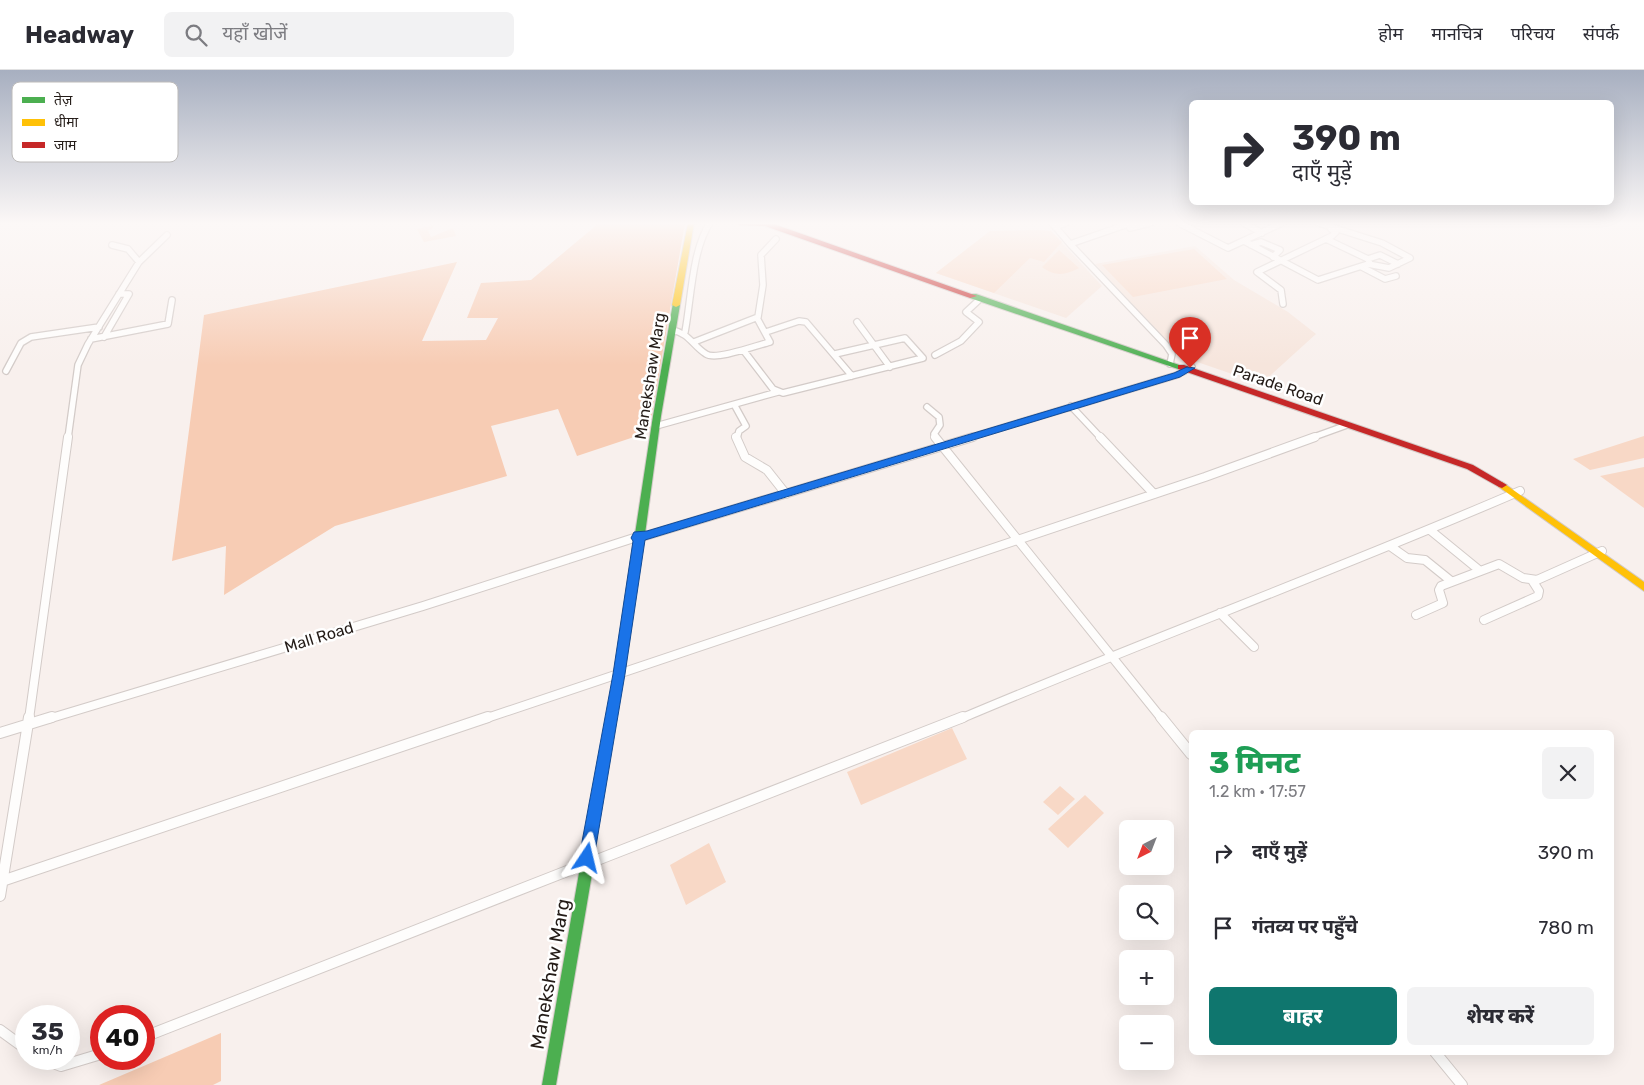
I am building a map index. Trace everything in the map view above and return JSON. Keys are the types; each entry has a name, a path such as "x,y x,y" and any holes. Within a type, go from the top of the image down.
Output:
{"street":[{"path":"0,896 28,725 75,380 82,356 135,270"},
{"name":"Manekshaw Marg","path":"549,1085 619,674 656,426 683,270"},
{"path":"685,332 696,270"},
{"path":"694,342 757,318 760,315 763,285 762,270"},
{"name":"Parade Road","path":"903,270 980,299 1458,457 1495,473 1644,587"},
{"name":"Parade Road","path":"904,270 1172,362"},
{"path":"1095,270 1166,345 1172,354 1172,362"},
{"path":"1260,270 1257,272 1281,290 1281,302 1283,304"},
{"path":"1299,270 1318,280 1348,270"},
{"path":"1370,270 1385,279 1396,276"},
{"path":"104,337 129,294 119,294"},
{"path":"935,355 961,341 979,322 966,312 980,299"},
{"path":"91,340 168,324 172,300"},
{"path":"672,330 685,332 707,356 712,358 744,351 770,342 757,318"},
{"path":"766,332 804,321 835,354 852,376"},
{"path":"857,322 890,367"},
{"path":"6,371 21,343 31,337 99,327"},
{"path":"656,426 735,406 778,392 923,358 905,338 835,354"},
{"path":"744,351 773,389 778,392"},
{"name":"Parade Road","path":"1190,368 1470,467 1517,491"},
{"name":"Mall Road","path":"0,733 424,606 640,537 786,494 1190,368"},
{"path":"735,406 746,426 739,431 736,437 744,455 767,470 786,494"},
{"path":"1072,406 1154,494"},
{"path":"927,407 940,417 940,425 934,436 1189,752"},
{"path":"2,881 1154,494 1347,425"},
{"path":"155,1033 952,722 1111,655 1430,530 1517,491"},
{"path":"1430,530 1479,570"},
{"path":"1390,546 1407,558 1425,560 1451,580"},
{"path":"1416,615 1443,603 1440,587 1451,580 1479,570 1499,564 1520,576 1532,580 1551,576 1600,552"},
{"name":"Parade Road","path":"1600,552 1644,581"},
{"path":"1484,620 1538,596 1539,591 1532,580"},
{"path":"1220,613 1254,647"},
{"path":"0,1030 15,1041"},
{"path":"1437,1055 1462,1085"}],"shaded area":[{"path":"417,270 453,270 422,341 486,340 498,318 467,318 481,283 531,280 542,270 677,270 649,432 577,456 558,409 491,426 507,476 335,526 224,595 226,546 172,561 204,315"},
{"path":"939,270 1088,270 1102,286 1066,318 936,273"},
{"path":"939,270 1017,270 994,293 936,273"},
{"path":"1048,270 1074,270 1060,274"},
{"path":"1101,270 1223,270 1234,280 1288,312 1316,334 1261,384 1180,356"},
{"path":"1107,270 1218,270 1227,279 1133,297"},
{"path":"1644,436 1644,458 1590,470 1573,459"},
{"path":"1644,467 1644,508 1600,476"},
{"path":"952,728 967,759 861,805 847,772"},
{"path":"1060,786 1075,799 1058,815 1043,802"},
{"path":"1085,795 1104,813 1068,848 1048,829"},
{"path":"709,843 726,882 686,905 670,865"},
{"path":"221,1033 221,1081 213,1085 99,1085 134,1070 155,1070 155,1061"}],"traffic: fast":[{"path":"973,296 1181,367"},
{"path":"640,534 657,416 676,305"},
{"path":"586,858 592,864 586,870 580,864 586,858"},
{"path":"549,1085 586,869"}],"traffic: slow":[{"path":"676,305 682,270"},
{"path":"1502,485 1644,587"}],"traffic: jam":[{"path":"899,270 973,296"},
{"path":"1181,367 1470,467 1502,485"},
{"path":"587,858 619,674 639,539"}],"route":[{"path":"587,858 619,674 639,539 636,536 638,534 644,534 645,536 753,504 1181,374 1190,368"}]}
